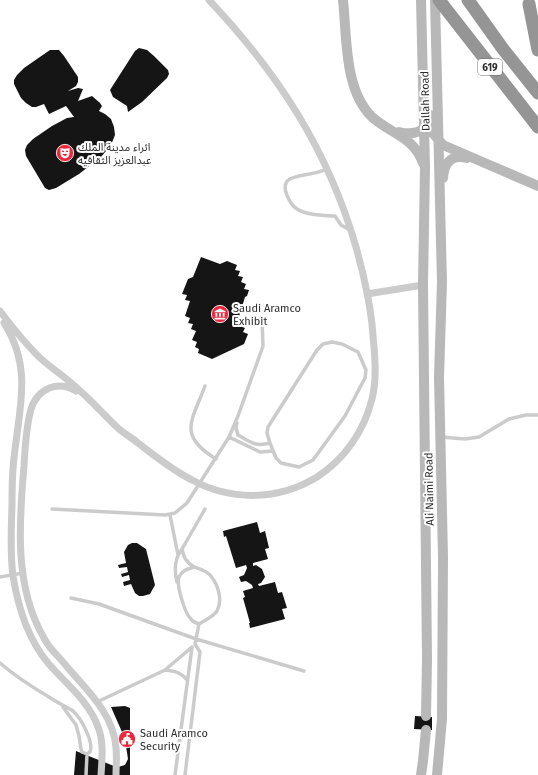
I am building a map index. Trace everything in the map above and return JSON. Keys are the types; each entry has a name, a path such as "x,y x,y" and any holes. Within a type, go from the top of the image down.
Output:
{"highway":[{"name":"619","path":"468,0 503,49 538,93"},
{"name":"619","path":"439,2 538,127"},
{"path":"528,2 538,50"}],"main road":[{"path":"343,0 350,73 353,86 364,107 372,117 409,142 419,154 425,167"},
{"name":"Dallah Road","path":"421,0 421,31 427,127 425,167"},
{"name":"Dallah Road","path":"439,2 437,108 441,202"},
{"path":"528,2 538,32"},
{"path":"380,123 405,134 416,133 427,127 435,117 437,108"},
{"path":"427,127 438,140 450,149 538,186"},
{"path":"441,202 443,172 449,161 454,158 464,158 490,165"},
{"name":"Ali Naimi Road","path":"425,167 423,285 427,659 426,716"},
{"name":"Ali Naimi Road","path":"437,775 442,719 443,557 439,377 442,282 441,202"},
{"path":"421,775 426,730"}],"street":[{"path":"0,311 40,357 78,388 122,431 176,471 200,484 227,494 274,494 289,490 312,480 333,465 345,453 356,438 365,420 372,398 376,368 367,294 345,210 327,168 305,125 286,95 245,41 209,0"},
{"path":"367,294 423,285"},
{"path":"0,316 17,347 21,363 22,404 14,457 12,483 11,520 13,574 22,614 32,638 46,661 84,703 98,727 102,750 101,775"},
{"path":"89,398 68,387 60,386 46,390 37,397 33,404 30,413 26,441 22,490 21,517 23,573 31,610 44,640 97,702 111,726 116,747 116,775"},
{"path":"102,750 105,753 110,754 113,753 116,747"}],"lane":[{"path":"327,168 321,172 299,175 288,180 286,185 286,193 292,205 296,208 309,213 335,216 341,226 351,231"},
{"path":"52,509 170,515 182,508 187,503 216,459 229,437 238,416 263,346 262,320"},
{"path":"332,342 342,344 358,352 366,370 365,378 345,416 313,460 299,467 281,463 276,458 273,451 267,433 268,427 317,350 323,344 332,342"},
{"path":"205,386 192,419 190,431 196,445 216,459"},
{"path":"440,437 465,439 479,437 509,419 526,415 538,415"},
{"path":"238,416 236,428 238,435 253,444 261,445 270,443"},
{"path":"229,437 260,452 273,451"},
{"path":"178,555 205,509"},
{"path":"170,515 178,555 175,574 183,602 190,619 199,624"},
{"path":"97,702 165,670 195,644 199,624 216,612 220,605 218,587 210,575 204,570 187,563 182,549"},
{"path":"178,584 179,577 183,572 194,567"},
{"path":"0,577 23,573"},
{"path":"72,598 114,609 196,639 304,671"},
{"path":"185,775 200,652 195,644"},
{"path":"175,775 192,647"},
{"path":"0,663 11,672 74,712 82,723 91,744 90,752 87,754 86,775"},
{"path":"165,670 180,673 187,680"},
{"path":"61,704 76,725 80,749 82,752 87,754"}],"building":[{"name":"اثراء مدينة الملك عبدالعزيز الثقافيه","path":"139,48 147,50 154,56 168,70 169,74 167,78 142,102 128,112 127,106 113,97 110,90 135,51"},
{"path":"50,50 59,50 78,77 76,86 68,91 78,88 83,89 78,101 92,96 100,103 102,106 99,111 111,119 115,135 111,145 101,157 79,174 56,188 49,190 45,188 26,156 25,150 27,145 33,139 52,126 67,118 74,117 66,106 49,114 44,104 32,107 21,98 14,84 14,80 24,68"},
{"path":"201,257 220,264 227,261 237,265 235,270 240,271 238,276 243,277 241,282 246,284 244,289 249,290 247,296 245,297 238,320 242,321 240,326 245,328 243,332 248,334 244,344 212,359 198,353 199,349 195,347 197,342 192,340 196,331 191,329 193,324 188,323 190,318 185,316 190,301 185,300 187,295 182,294 188,279 193,277"},
{"path":"257,522 260,533 265,531 269,548 265,549 268,559 253,563 253,566 256,565 262,569 265,577 261,583 258,584 259,586 275,582 278,593 282,592 287,608 282,609 285,619 250,628 243,598 245,597 243,591 253,588 252,585 246,581 241,582 239,577 244,575 247,568 246,565 236,568 223,531"},
{"path":"137,543 146,549 155,585 150,594 143,596 139,596 135,593 131,584 124,586 123,582 130,580 129,575 122,577 121,574 128,572 127,567 119,568 118,565 126,563 124,552 128,545"},
{"name":"Saudi Aramco Security","path":"125,706 130,708 130,775 74,775 76,751 114,766 118,767 125,765 128,759 126,746 122,732 111,707"},
{"path":"415,716 432,717 432,730 414,729"}],"place":[{"name":"اثراء مدينة الملك عبدالعزيز الثقافيه","path":"65,153"},
{"name":"Saudi Aramco Exhibit","path":"220,314"},
{"name":"Saudi Aramco Security","path":"127,739"}]}
